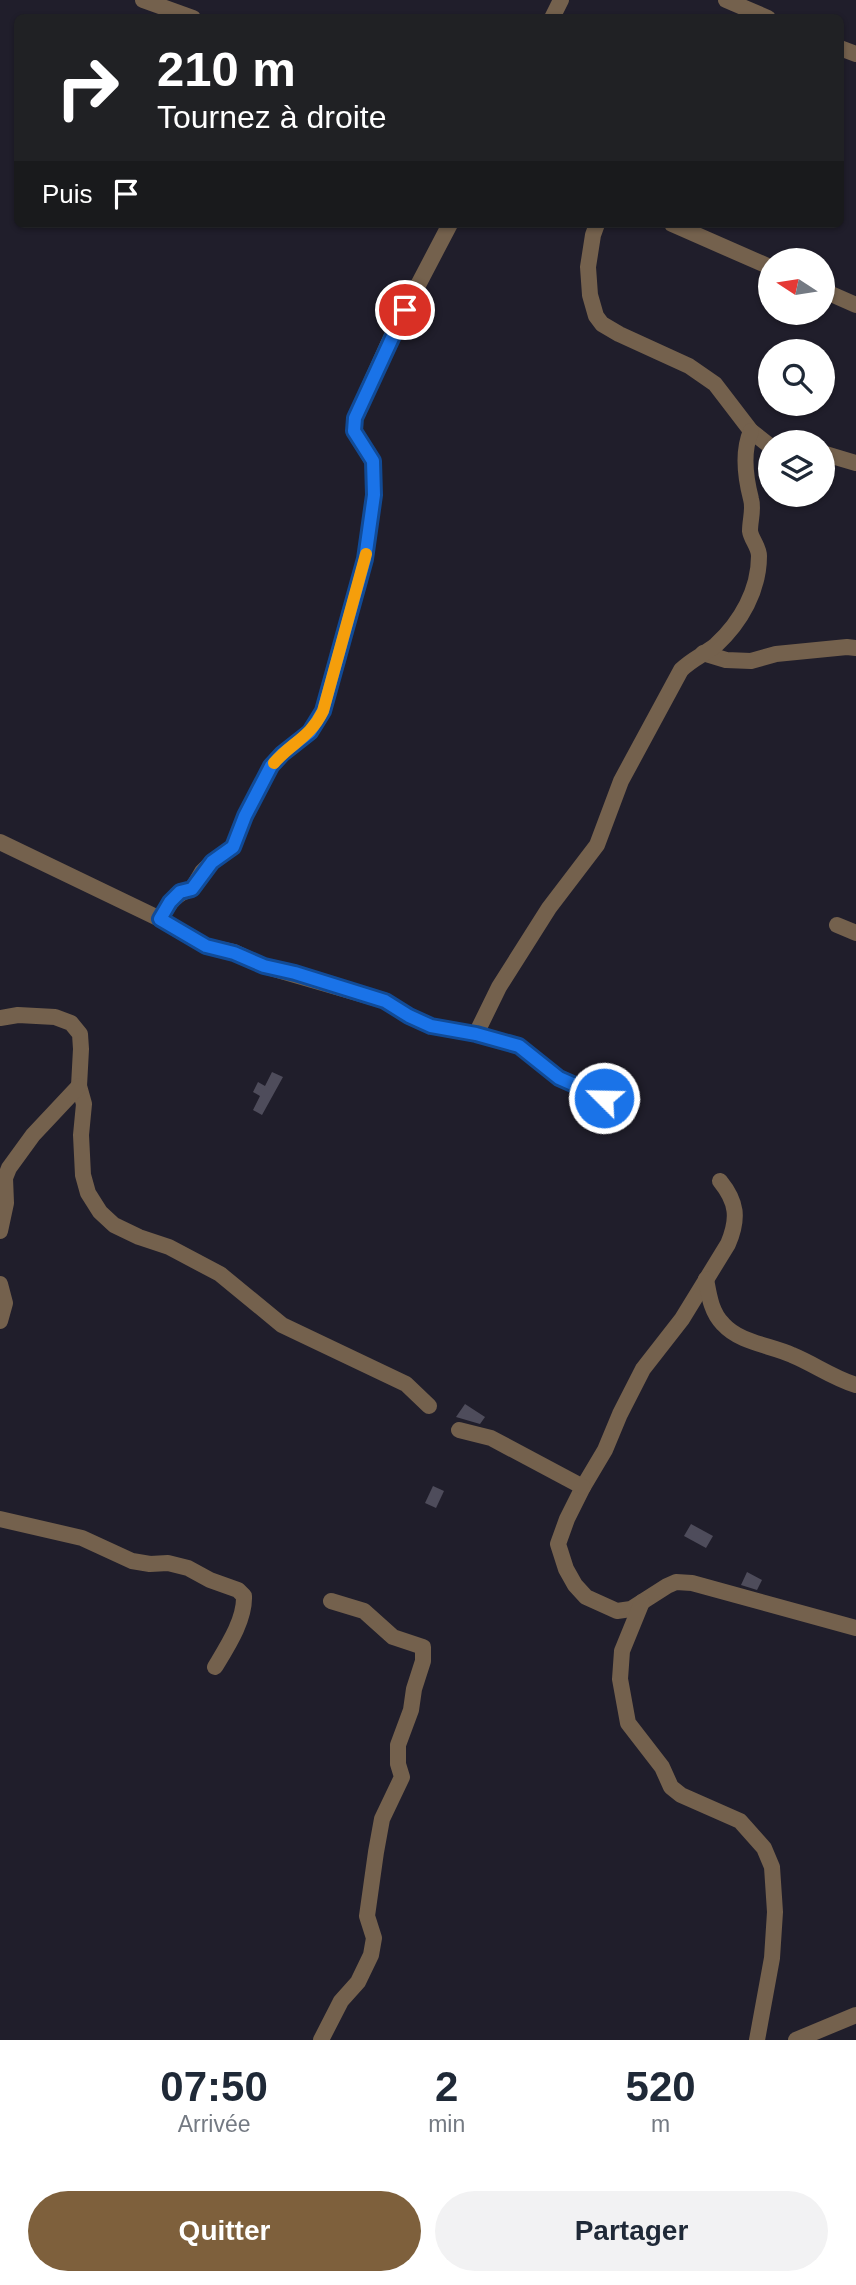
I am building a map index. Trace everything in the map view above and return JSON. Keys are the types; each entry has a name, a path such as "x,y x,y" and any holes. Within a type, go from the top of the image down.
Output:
{"street":[{"path":"143,0 182,14"},
{"path":"726,0 759,14"},
{"path":"160,919 180,892 192,889 212,862 233,847 245,816 271,766 310,732 323,711 365,559 374,495 373,461 354,431 355,418 394,331 448,228"},
{"path":"596,228 588,267 590,295 596,317 619,334 689,366 715,384 758,437"},
{"path":"681,228 758,262"},
{"path":"835,296 856,305"},
{"path":"476,1034 499,987 549,908 597,845 621,781 681,670 714,646 741,616 750,599 759,556 750,533 752,505 748,492 745,456 751,431"},
{"path":"835,457 856,463"},
{"path":"703,653 726,660 751,661 776,654 856,648"},
{"path":"0,842 160,919 206,946 385,1001 431,1026 476,1034 519,1046 559,1078 604,1098"},
{"path":"837,925 856,933"},
{"path":"0,1018 36,1014 55,1017 71,1023 80,1034 79,1086 84,1104 81,1135 83,1175 88,1194 100,1212 114,1225 169,1247 220,1274 282,1325 406,1384 429,1406"},
{"path":"0,1231 6,1203 5,1178 9,1168 33,1135 79,1086"},
{"path":"720,1181 735,1205 734,1232 729,1244 682,1319 643,1369 605,1450 566,1519 558,1544 566,1569 575,1585 586,1597 617,1611 631,1609 677,1582 692,1583 856,1628"},
{"path":"706,1279 712,1307 722,1324 735,1334 791,1354 856,1385"},
{"path":"0,1284 5,1303 0,1321"},
{"path":"459,1430 491,1438 583,1487"},
{"path":"0,1519 82,1538 132,1561 188,1567 210,1580 238,1590 244,1596 244,1603 230,1642 215,1668"},
{"path":"321,2040 341,2001 358,1982 371,1955 374,1938 367,1916 376,1852 382,1819 402,1777 398,1764 398,1745 411,1710 424,1653 423,1647 393,1637 364,1611 331,1601"},
{"path":"642,1602 622,1651 620,1679 628,1723 662,1767 671,1787 681,1795 740,1821 764,1847 772,1867 775,1912 772,1958 757,2040"},
{"path":"796,2040 856,2015"}],"building":[{"path":"272,1072 283,1077 262,1115 253,1110 260,1096 253,1092 258,1082 265,1086"},
{"path":"465,1404 485,1417 480,1424 456,1417"},
{"path":"433,1486 444,1491 436,1508 425,1503"},
{"path":"691,1524 713,1536 706,1548 684,1536"},
{"path":"747,1572 762,1580 757,1590 741,1585"}],"slow traffic":[{"path":"274,763 310,732 323,711 366,554"}],"route":[{"path":"405,310 355,418 354,431 373,461 374,495 365,559 323,711 310,732 271,766 245,816 233,847 202,872 192,889 180,892 160,919 206,946 385,1001 431,1026 476,1034 519,1046 559,1078 604,1098"}]}
